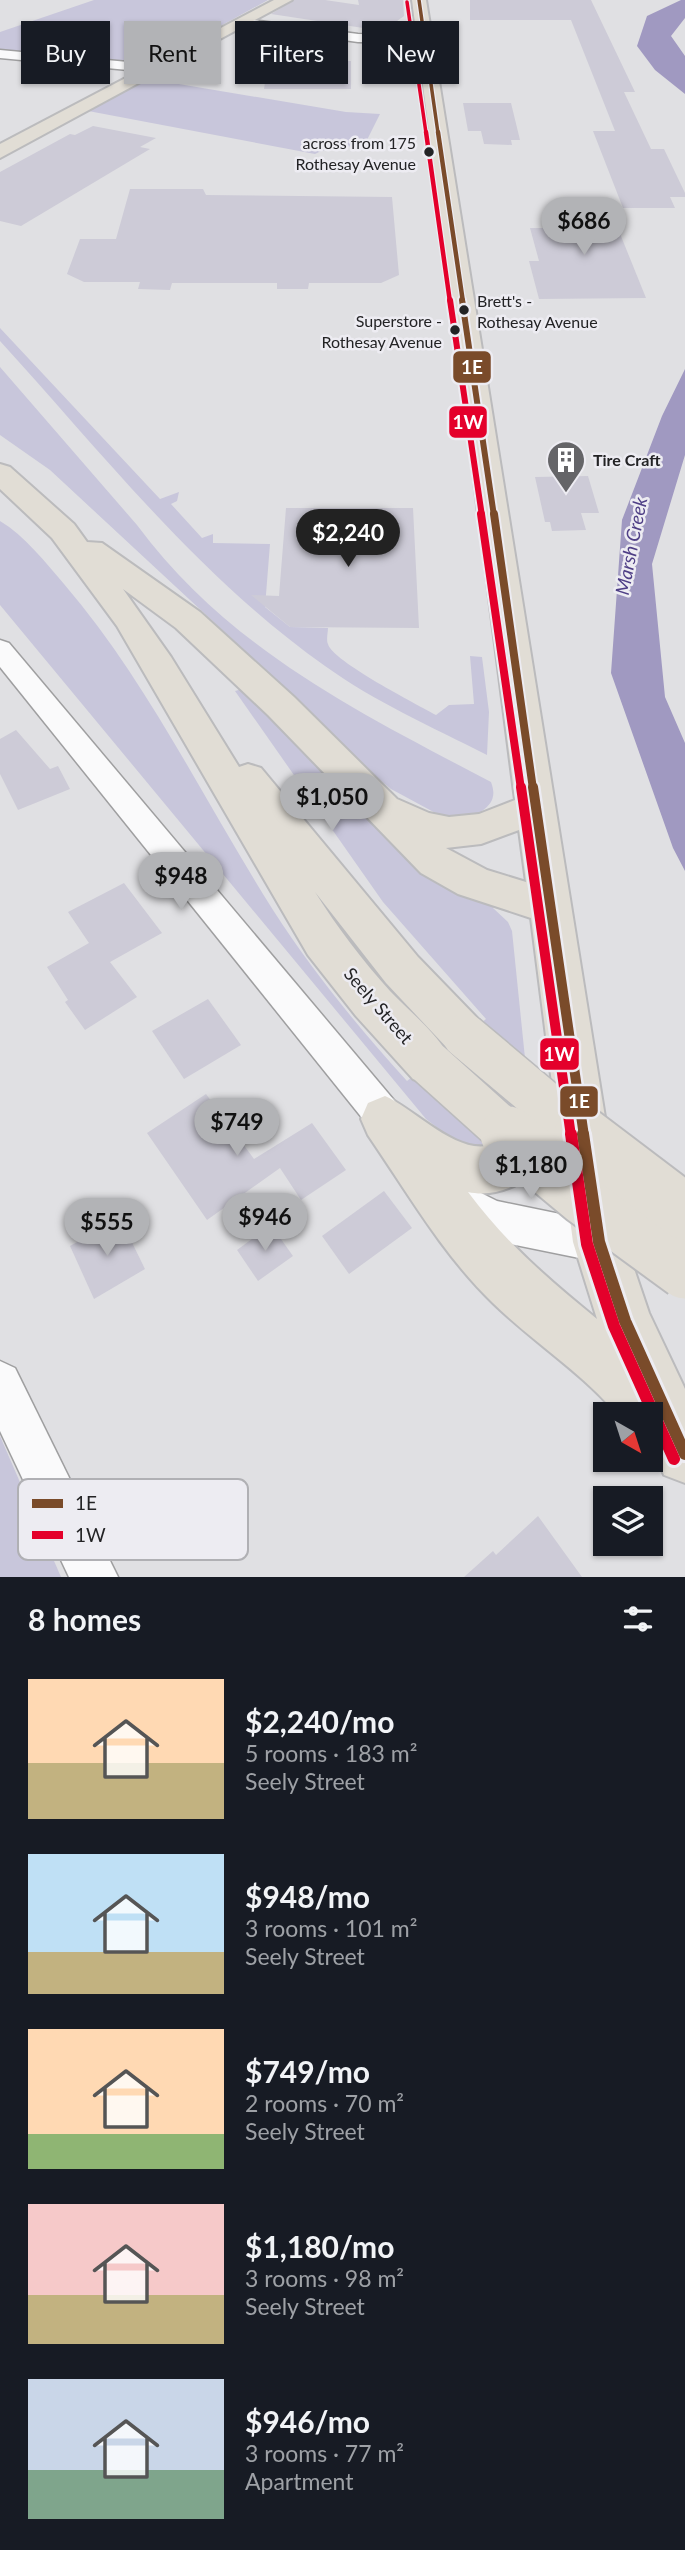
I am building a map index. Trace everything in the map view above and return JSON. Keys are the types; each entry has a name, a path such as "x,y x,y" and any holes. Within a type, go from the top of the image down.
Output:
{"main road":[{"path":"248,21 285,0"},
{"path":"419,0 422,21"},
{"path":"0,152 131,84"},
{"path":"432,84 599,1242 625,1321 681,1447"},
{"name":"Seely Street","path":"0,473 52,520 159,665 323,942 372,1002 549,1110 685,1212"},
{"path":"0,505 52,520 188,620 281,706 435,862 473,881 550,907"},
{"path":"370,797 405,819 449,834 469,834 535,808"},
{"name":"Seely Street","path":"447,1050 507,1136 623,1229 685,1271"},
{"path":"385,1119 434,1157 462,1169 484,1171 506,1165 528,1152 550,1126 575,1084"},
{"path":"385,1119 472,1241 512,1284 615,1369 681,1447"}],"street":[{"path":"0,54 124,66"},
{"path":"0,649 385,1119 457,1200 480,1214 504,1223 599,1242"},
{"path":"0,1383 47,1479"},
{"path":"86,1560 94,1577"}],"shaded area":[{"path":"94,0 268,0 221,26 221,21 124,21 124,62 110,60 110,21 32,21"},
{"path":"21,25 21,53 0,51 0,32"},
{"path":"132,84 179,84 346,112 380,114 365,144 332,148 315,154 83,110"},
{"path":"0,328 160,499 179,492 177,501 171,504 202,538 213,534 213,543 270,544 265,607 290,627 328,628 328,644 344,661 436,715 449,705 474,704 470,656 482,657 489,712 487,755 404,714 344,679 279,631 236,594 154,512 0,341"},
{"path":"0,367 173,569 212,608 254,642 345,703 491,782 492,798 482,811 486,815 468,821 441,816 391,789 355,759 303,705 50,470 0,435"},
{"path":"0,521 34,550 94,622 149,701 288,933 337,998 407,1081 486,1019 383,902 235,691 246,688 497,902 493,908 508,922 512,931 530,1107 521,1134 476,1149 452,1139 426,1119 0,605"},
{"path":"0,1436 19,1479 18,1560 54,1560 61,1577 0,1577"}],"water":[{"path":"685,0 685,18 671,36 685,56 685,94 655,70 637,46 647,16"},
{"name":"Marsh Creek","path":"685,369 685,455 652,564 665,697 685,743 685,871 673,848 611,673 622,520 662,416"}],"building":[{"path":"294,0 325,0 359,5 358,0 403,0 404,16 397,21 362,21 362,28 348,26 348,21 317,21 271,14"},
{"path":"470,0 591,0 635,92 624,92 651,149 664,149 685,193 685,197 670,197 675,208 623,208 593,131 615,131 571,20 470,20"},
{"path":"348,61 351,61 351,89 264,89 265,84 348,84"},
{"path":"463,103 511,103 520,140 511,140 512,145 484,144 481,131 468,131"},
{"path":"93,126 156,138 140,147 150,149 21,226 0,221 0,172 70,134 75,135"},
{"path":"130,189 203,189 206,195 392,197 399,275 381,283 309,283 308,289 277,289 277,283 172,283 170,290 138,289 140,282 84,282 67,274 80,239 116,239"},
{"path":"575,197 606,199 646,298 539,299 529,261 539,261 530,228 546,228 543,220 575,220"},
{"name":"Tire Craft","path":"588,476 599,513 581,513 586,530 552,531 550,522 545,522 535,477"},
{"path":"286,508 413,508 419,628 290,627 251,595 279,596"},
{"path":"16,730 50,769 58,766 70,789 18,810 0,774 0,739"},
{"path":"124,883 162,933 110,962 137,997 85,1030 65,1002 68,1000 47,967 89,943 68,912"},
{"path":"208,999 241,1045 184,1079 152,1031"},
{"path":"206,1094 254,1159 312,1123 346,1170 301,1200 280,1168 207,1220 147,1133"},
{"path":"384,1191 412,1228 349,1274 322,1236"},
{"path":"120,1218 145,1269 94,1299 70,1246"},
{"path":"271,1225 293,1256 258,1281 237,1250"},
{"path":"538,1516 582,1577 464,1577 493,1551 496,1555"}],"transit line":[{"name":"1E","path":"419,0 599,1242 625,1321 685,1454"},
{"name":"1W","path":"407,2 587,1244 614,1326 674,1459"}],"place":[{"name":"across from 175 Rothesay Avenue","path":"429,152"},
{"name":"Brett's - Rothesay Avenue","path":"464,310"},
{"name":"Superstore - Rothesay Avenue","path":"455,330"},
{"name":"Tire Craft","path":"566,494"}]}
